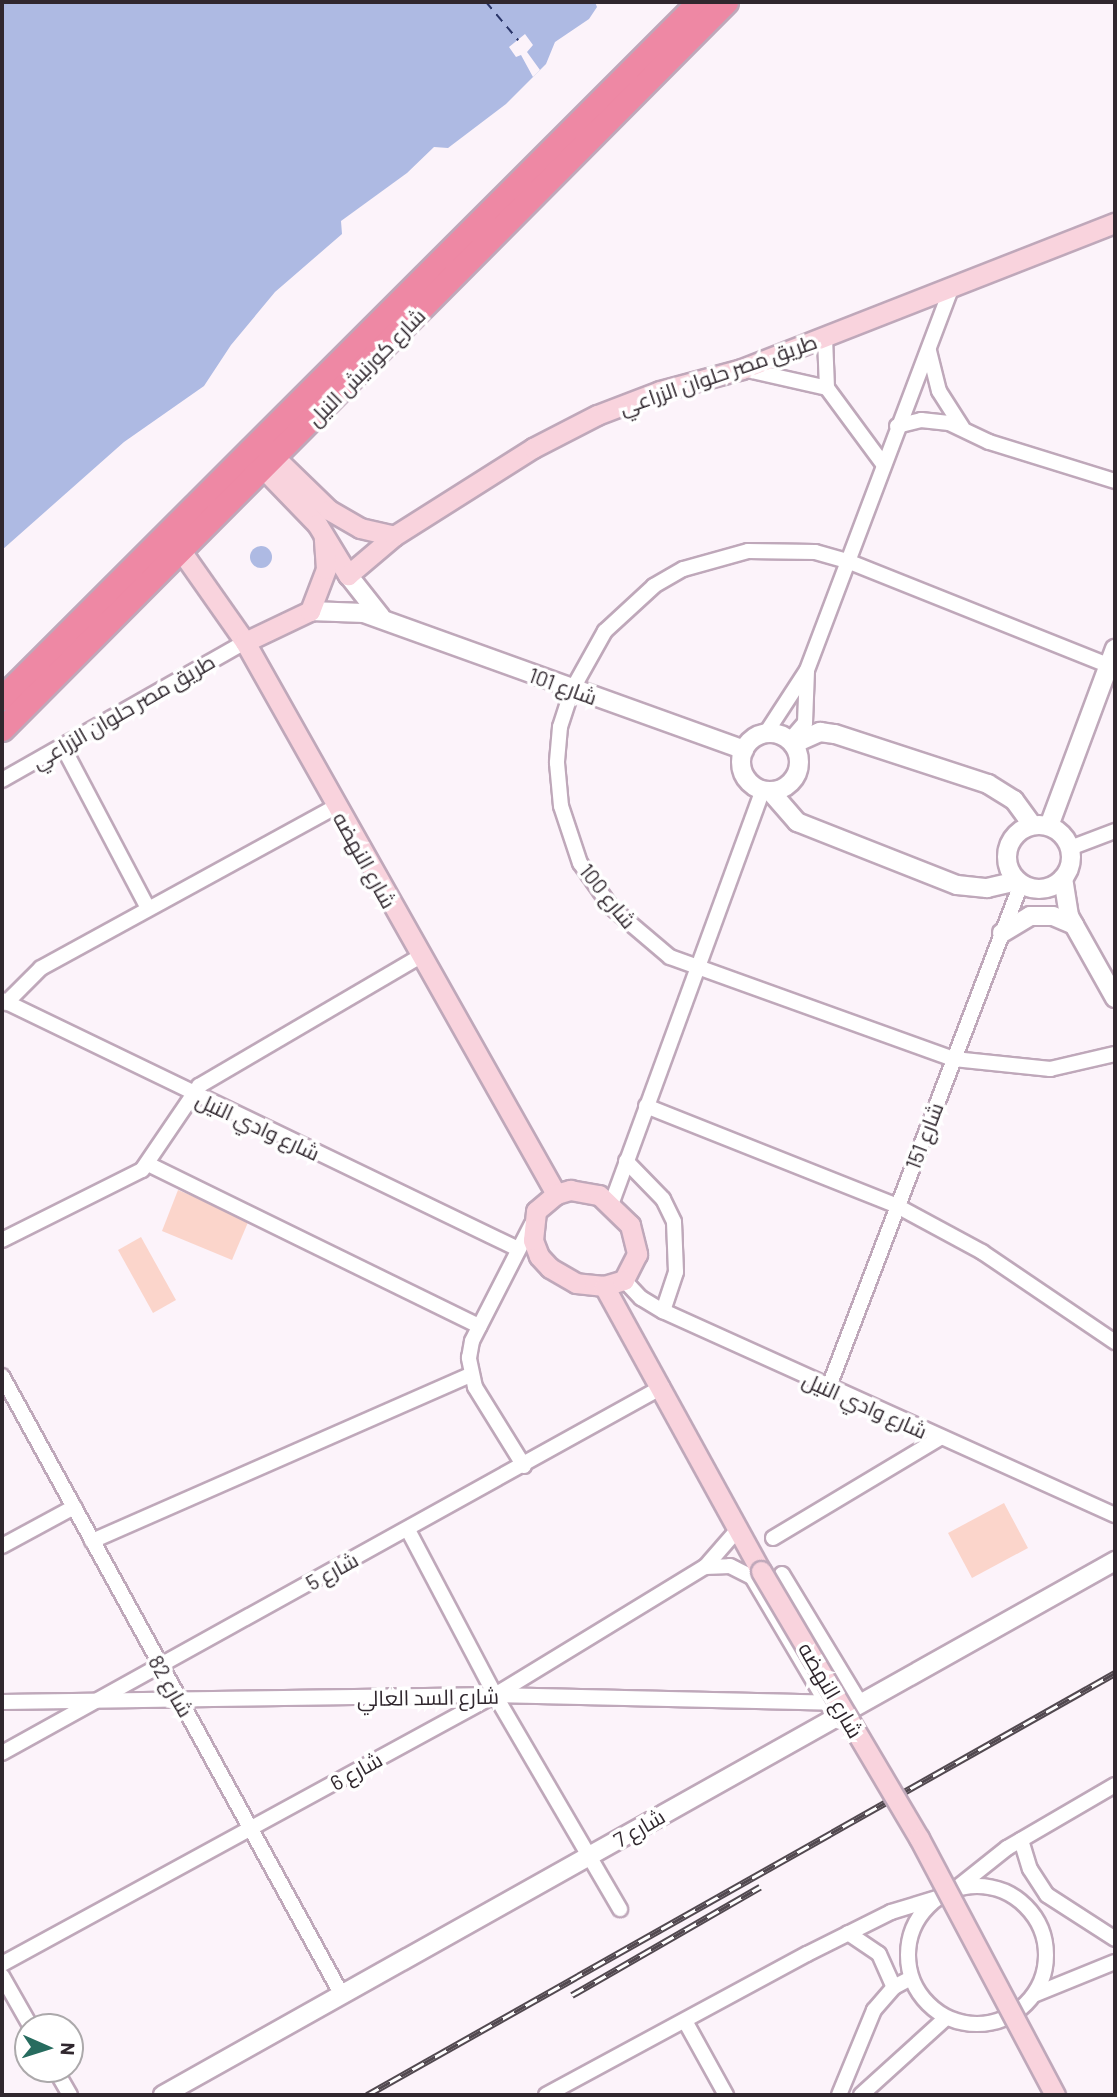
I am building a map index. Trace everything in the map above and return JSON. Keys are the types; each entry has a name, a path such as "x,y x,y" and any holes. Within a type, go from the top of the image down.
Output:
{"highway":[{"name":"شارع كورنيش النيل","path":"2,698 699,2"},
{"name":"شارع كورنيش النيل","path":"2,729 183,552 726,2"}],"main road":[{"name":"طريق مصر حلوان الزراعي","path":"348,575 394,536 533,448 586,421 660,391 742,369 825,338 1115,223"},
{"path":"253,447 309,503 360,528 394,536"},
{"path":"309,503 348,575"},
{"path":"246,642 310,611 326,569 322,531"},
{"name":"شارع النهضه","path":"167,532 246,642 419,957 556,1194"},
{"path":"585,1190 611,1202 636,1239 633,1268 624,1280 604,1286 576,1283 550,1268 533,1240 531,1224 536,1211 556,1194 585,1190"},
{"name":"شارع النهضه","path":"604,1286 738,1529 757,1574 919,1839 1055,2095"}],"street":[{"path":"953,287 897,426 807,670 766,733 744,750 745,777 766,791 797,822 957,885 987,888 1019,882 1043,889 1063,878"},
{"path":"825,338 827,388 883,464"},
{"path":"928,349 939,391 963,428"},
{"path":"742,369 827,388"},
{"path":"897,426 935,420 963,428 989,442 1115,481"},
{"name":"شارع 100","path":"1113,661 847,561 815,552 748,551 683,569 654,586 605,631 572,690 560,727 557,763 561,806 579,863 611,907 643,937 695,968 954,1059 1049,1069 1115,1054"},
{"path":"348,575 384,620"},
{"name":"شارع 101","path":"310,611 346,610 384,620 744,750"},
{"name":"طريق مصر حلوان الزراعي","path":"2,780 246,642"},
{"path":"1019,882 1007,863 1009,844 1041,826 1113,661"},
{"path":"792,742 805,723 807,670"},
{"path":"766,733 792,742 820,732 835,734 988,783 1014,800 1041,826 1062,835 1070,848 1070,864 1063,878 1066,907 1115,998"},
{"path":"766,791 786,787 797,775 800,759 792,742"},
{"path":"64,747 148,908"},
{"path":"611,1202 695,968 766,791"},
{"path":"4,1002 41,968 335,807"},
{"path":"1070,848 1115,831"},
{"name":"شارع 151","path":"828,1389 1019,882"},
{"path":"1002,933 1009,925 1030,916 1053,916 1074,925"},
{"path":"2,1240 148,1164 190,1094 218,1073 419,957"},
{"name":"شارع وادي النيل","path":"4,1002 190,1094 516,1248"},
{"path":"646,1106 897,1206 982,1252 1115,1342"},
{"path":"626,1161 663,1199 674,1222 676,1272 663,1311"},
{"path":"148,1164 480,1326"},
{"path":"524,1466 471,1375 472,1342 516,1248 531,1224"},
{"name":"شارع وادي النيل","path":"624,1280 641,1298 663,1311 828,1389 1115,1516"},
{"path":"92,1541 471,1375"},
{"name":"شارع 82","path":"2,1376 159,1666 253,1827 342,1995"},
{"name":"شارع 5","path":"2,1753 524,1466 662,1387"},
{"path":"773,1538 940,1438"},
{"path":"2,1546 74,1507"},
{"name":"شارع 6","path":"2,1964 495,1695 705,1567 738,1529"},
{"path":"408,1530 495,1695 620,1909"},
{"name":"شارع 7","path":"163,2095 589,1857 830,1709 857,1702 1115,1561"},
{"path":"705,1567 730,1566 757,1574"},
{"name":"شارع النهضه","path":"757,1574 830,1709"},
{"path":"782,1574 857,1702"},
{"name":"شارع السد العالي","path":"2,1702 93,1703 495,1695 830,1709"},
{"path":"546,2095 848,1933 891,1912 937,1898 957,1888 1021,1840 1115,1785"},
{"path":"1021,1840 1030,1869 1047,1895 1115,1939"},
{"path":"937,1898 921,1913 911,1933 907,1956 911,1978 919,1994 946,2018 989,2024 1023,2007 1034,1994 1046,1966 1046,1950 1028,1908 988,1886 957,1888"},
{"path":"848,1933 878,1954 894,1987"},
{"path":"1034,1994 1060,1980 1115,1962"},
{"path":"2,1976 23,2013"},
{"path":"839,2095 874,2010 894,1987 911,1978"},
{"path":"861,2095 946,2018"},
{"path":"685,2021 726,2095"}],"shaded area":[{"path":"178,1190 249,1220 232,1260 162,1231"},
{"path":"141,1237 176,1300 153,1313 118,1250"},
{"path":"1004,1503 1028,1548 972,1578 948,1533"}],"water":[{"path":"2,2 595,2 597,7 589,19 555,42 546,64 506,104 448,148 434,147 407,173 341,221 342,234 275,292 231,345 204,386 124,442 2,550"},
{"path":"261,546 269,549 272,557 269,565 261,568 253,565 250,557 253,549"}],"pier":[{"path":"525,34 533,45 527,52 540,70 533,77 521,55 516,57 509,47"}],"ferry route":[{"path":"486,2 518,40"}],"railway":[{"path":"367,2095 1115,1673"},
{"path":"572,1995 760,1887"}]}
